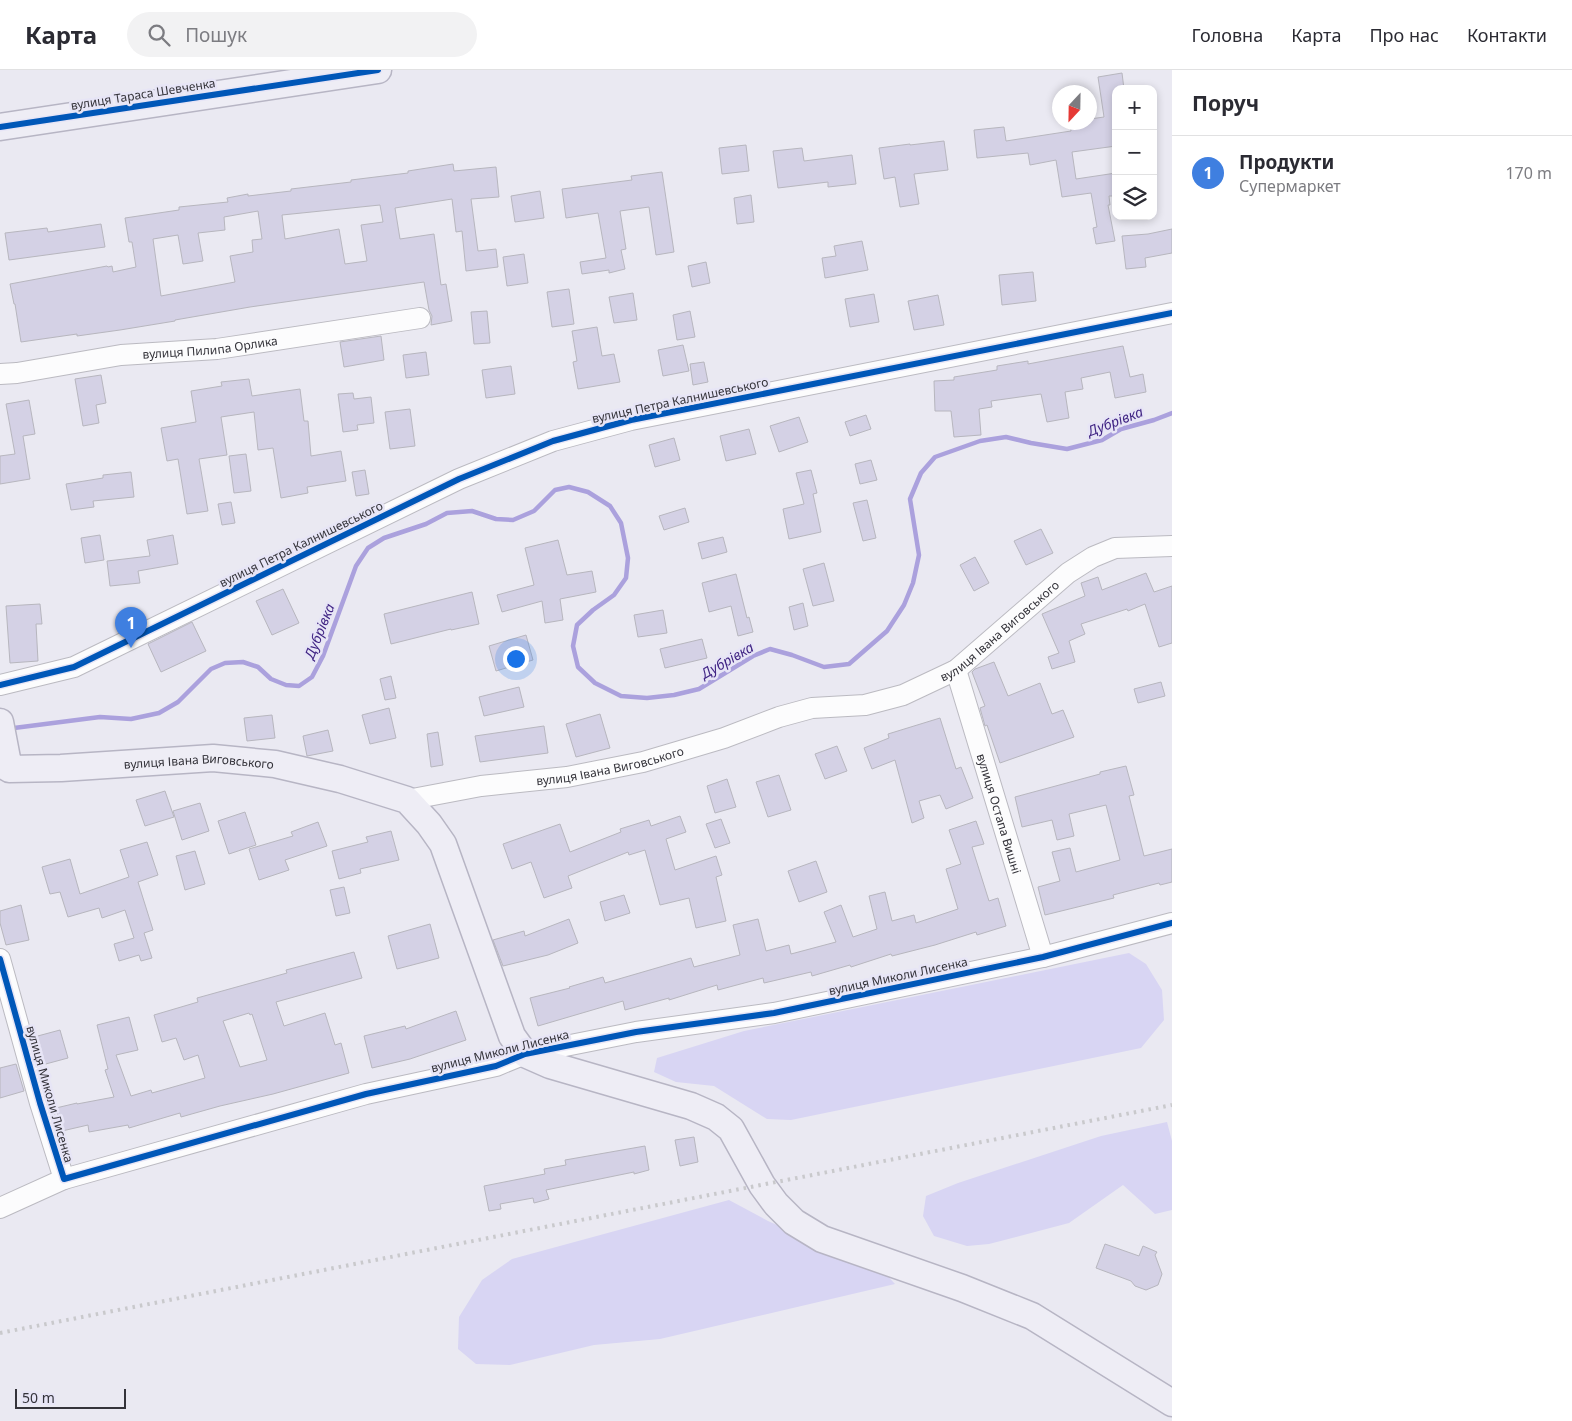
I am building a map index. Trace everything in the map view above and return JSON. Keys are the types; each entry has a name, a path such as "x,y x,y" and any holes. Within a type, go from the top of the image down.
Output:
{"main road":[{"name":"вулиця Тараса Шевченка","path":"0,128 378,70"},
{"path":"0,722 5,772"},
{"name":"вулиця Івана Виговського","path":"5,772 213,758 275,764 340,780 407,800"},
{"path":"407,800 429,824 443,844 512,1036 525,1054 550,1065 691,1106 716,1117 731,1129 762,1185 776,1204 794,1222 822,1239 962,1288 1032,1316 1172,1403"}],"street":[{"name":"вулиця Петра Калнишевського","path":"0,685 74,667 459,479 553,441 631,420 1172,314"},
{"name":"вулиця Пилипа Орлика","path":"0,374 17,373 121,355 217,349 420,318"},
{"name":"вулиця Івана Виговського","path":"407,800 482,786 567,777 643,762 724,738 778,717 812,708 864,705 904,695 956,670 1068,573 1093,557 1115,548 1172,546"},
{"name":"вулиця Остапа Вишні","path":"956,670 1043,957"},
{"name":"вулиця Миколи Лисенка","path":"0,959 40,1103 64,1179 366,1094 496,1066 525,1054 636,1032 774,1013 1043,957 1172,923"},
{"path":"0,1208 64,1179"}],"shaded area":[{"path":"1129,953 1146,964 1162,990 1164,1020 1141,1048 791,1120 767,1119 714,1086 676,1082 654,1072 657,1058 744,1031"},
{"path":"1167,1122 1172,1141 1172,1210 1155,1214 1123,1185 1069,1223 989,1244 967,1246 934,1236 923,1216 926,1196 958,1183 1101,1136"},
{"path":"729,1200 768,1221 885,1273 895,1284 660,1339 594,1345 510,1365 476,1364 458,1349 459,1317 482,1280 512,1259"}],"building":[{"path":"1122,73 1124,85 1112,85 1112,147 1072,152 1076,179 1112,174 1112,196 1109,196 1110,205 1108,205 1115,241 1096,244 1093,228 1097,227 1091,193 1062,197 1056,160 1030,165 1028,153 977,158 974,130 1004,127 1006,141 1071,130 1097,130 1097,118 1104,117 1098,77"},
{"path":"944,141 948,170 914,174 919,204 900,207 895,177 884,179 879,148"},
{"path":"746,145 749,171 722,174 719,148"},
{"path":"802,148 804,161 852,155 856,184 828,187 828,182 778,188 773,151"},
{"path":"453,164 454,171 496,167 499,197 471,199 478,251 496,249 498,267 466,271 462,231 456,232 452,199 395,208 400,239 434,234 441,285 446,284 452,321 431,325 432,316 429,310 424,282 250,307 120,330 21,342 10,284 107,266 112,266 113,272 136,267 132,242 129,242 125,218 179,210 179,207 228,202 227,198 248,194 248,196 291,191 291,189 408,173 408,171","holes":["380,205 383,222 361,225 367,261 345,264 339,229 285,239 282,215","258,211 262,239 252,240 253,252 230,256 235,282 161,296 153,239 178,235 183,264 203,261 198,233 225,230 224,217"]},
{"path":"662,172 674,252 656,255 649,207 620,211 626,249 621,250 625,269 609,273 609,270 582,274 580,262 606,258 598,213 566,218 562,189 632,180 631,176"},
{"path":"540,191 544,218 515,222 511,196"},
{"path":"751,195 754,222 737,224 734,198"},
{"path":"101,224 105,247 9,260 5,233 47,228 48,232"},
{"path":"1172,229 1172,253 1145,258 1146,267 1126,269 1122,236 1148,234"},
{"path":"862,241 868,270 825,278 822,258 836,256 834,246"},
{"path":"524,254 528,283 507,286 503,257"},
{"path":"706,262 710,283 692,287 688,266"},
{"path":"1033,272 1036,301 1002,305 999,275"},
{"path":"569,289 574,324 552,327 547,292"},
{"path":"633,293 637,320 614,323 609,297"},
{"path":"874,294 879,322 850,327 845,299"},
{"path":"938,295 944,325 914,330 908,301"},
{"path":"487,311 490,343 474,344 471,312"},
{"path":"690,311 695,337 677,340 673,315"},
{"path":"597,327 602,356 614,354 620,382 578,389 573,362 577,361 572,331"},
{"path":"381,336 384,360 344,367 340,342"},
{"path":"683,345 689,371 663,376 658,350"},
{"path":"1123,346 1130,377 1143,374 1146,392 1115,398 1110,372 1081,378 1083,389 1065,392 1069,418 1047,422 1041,394 991,401 992,407 979,409 981,435 954,437 951,411 935,411 934,381 954,380 954,377 997,370 997,366 1028,361 1028,364"},
{"path":"426,352 429,375 406,378 403,355"},
{"path":"704,362 708,382 693,385 690,364"},
{"path":"511,366 515,394 486,398 482,370"},
{"path":"101,375 106,403 96,405 99,423 83,426 75,379"},
{"path":"249,379 252,396 300,389 304,421 308,421 311,456 341,451 346,481 307,487 308,493 281,498 273,448 258,450 254,412 221,417 227,455 199,459 208,511 187,514 178,459 167,461 161,428 196,422 191,391 222,386 221,382"},
{"path":"353,393 354,399 371,397 374,423 357,425 358,430 343,432 338,394"},
{"path":"29,400 35,434 23,436 30,479 0,484 0,456 15,454 6,404"},
{"path":"410,409 415,446 390,449 385,412"},
{"path":"866,415 871,429 850,436 845,422"},
{"path":"799,417 808,442 779,452 770,426"},
{"path":"749,429 756,454 726,461 720,436"},
{"path":"674,438 680,460 655,467 649,445"},
{"path":"246,454 251,491 234,493 229,456"},
{"path":"871,460 877,480 860,484 855,464"},
{"path":"365,470 369,494 356,496 352,472"},
{"path":"811,470 817,493 813,494 821,532 789,539 783,509 804,504 796,473"},
{"path":"131,472 134,497 93,501 94,507 71,510 66,484 103,478 103,475"},
{"path":"867,500 876,538 863,541 853,503"},
{"path":"231,502 235,523 222,525 218,504"},
{"path":"685,508 689,522 664,530 659,516"},
{"path":"1041,529 1053,553 1026,565 1014,541"},
{"path":"100,535 104,560 85,563 81,538"},
{"path":"173,535 178,564 138,571 140,583 110,586 107,561 150,556 147,540"},
{"path":"723,537 727,552 702,559 698,543"},
{"path":"558,540 567,575 592,571 596,592 560,599 563,620 545,623 542,601 502,612 497,595 534,585 525,548"},
{"path":"975,557 989,583 974,591 960,565"},
{"path":"824,563 834,601 813,606 803,569"},
{"path":"1146,573 1154,592 1172,586 1172,643 1159,647 1145,604 1128,611 1127,609 1081,624 1085,634 1069,641 1075,662 1052,669 1048,657 1059,653 1042,614 1085,596 1081,583 1098,577 1102,590"},
{"path":"736,574 747,618 749,617 753,632 738,636 731,606 709,612 702,583"},
{"path":"283,589 299,623 272,635 256,601"},
{"path":"472,592 479,624 391,644 384,614"},
{"path":"803,603 808,626 794,630 789,607"},
{"path":"40,604 42,624 36,624 38,661 10,663 6,606"},
{"path":"663,610 667,633 638,637 634,615"},
{"path":"192,622 206,651 161,672 148,644"},
{"path":"526,635 533,660 496,671 489,646"},
{"path":"702,639 707,658 665,668 660,649"},
{"path":"994,662 1008,696 1040,683 1052,714 1063,710 1074,737 1000,763 987,725 985,726 980,708 985,706 972,672"},
{"path":"391,676 396,698 385,700 380,679"},
{"path":"1161,682 1165,696 1138,703 1134,689"},
{"path":"519,687 524,707 484,716 479,697"},
{"path":"389,708 396,738 370,744 362,715"},
{"path":"600,714 610,748 576,757 566,724"},
{"path":"272,715 275,738 247,741 244,718"},
{"path":"940,718 956,769 961,767 973,798 946,809 940,795 919,801 924,818 912,823 895,760 872,769 864,748 889,738 888,734"},
{"path":"544,726 548,753 480,762 475,736"},
{"path":"328,730 333,751 307,756 303,736"},
{"path":"438,732 443,765 431,767 427,734"},
{"path":"837,746 847,771 825,779 815,754"},
{"path":"1126,766 1134,795 1129,796 1144,856 1172,849 1172,882 1160,885 1159,883 1113,895 1114,898 1045,915 1038,887 1060,881 1052,852 1070,848 1076,872 1120,860 1106,805 1069,814 1074,836 1057,840 1052,820 1022,827 1015,797"},
{"path":"779,775 791,810 768,817 756,782"},
{"path":"727,779 736,807 715,813 707,786"},
{"path":"165,791 174,817 145,826 136,800"},
{"path":"200,803 209,831 182,840 173,811"},
{"path":"245,812 256,845 229,854 218,821"},
{"path":"680,816 686,832 666,839 675,870 716,856 722,875 716,877 726,921 696,928 689,898 660,905 645,850 629,855 628,852 568,876 572,888 544,898 531,862 512,869 503,844 560,824 570,852 621,832 620,829 649,820 651,826"},
{"path":"721,819 730,843 715,848 706,824"},
{"path":"976,821 984,844 972,847 989,901 998,898 1006,926 977,935 976,932 935,945 892,956 891,954 851,967 850,965 812,976 811,972 764,983 763,978 718,990 717,985 669,1000 669,998 625,1010 623,1001 538,1026 530,998 603,977 605,983 691,958 694,967 740,955 733,925 758,919 766,951 789,945 791,954 836,942 824,912 841,905 853,937 877,929 869,896 885,892 892,921 914,915 916,923 958,909 946,869 961,864 949,830"},
{"path":"318,822 327,846 285,860 289,870 259,880 249,849 293,836 291,832"},
{"path":"391,831 399,860 360,869 361,873 339,879 332,851 368,842 366,837"},
{"path":"147,842 158,875 138,882 153,930 144,933 152,958 141,961 139,955 119,961 114,944 134,938 125,910 102,918 99,908 68,917 60,892 50,894 42,867 70,859 80,894 129,877 120,850"},
{"path":"195,851 205,884 185,890 176,856"},
{"path":"816,861 827,892 799,902 788,871"},
{"path":"344,887 350,913 336,916 330,890"},
{"path":"624,895 630,913 605,921 600,902"},
{"path":"21,905 29,940 6,945 0,923 0,911"},
{"path":"569,919 578,943 548,955 503,966 493,940 524,931 525,936"},
{"path":"430,924 439,958 397,969 388,936"},
{"path":"354,952 362,978 276,1002 284,1026 325,1013 335,1045 341,1043 349,1073 181,1117 180,1113 129,1128 128,1125 89,1132 88,1125 62,1131 56,1108 114,1097 105,1070 108,1069 97,1025 129,1017 138,1050 116,1055 131,1096 151,1090 152,1093 205,1078 198,1055 184,1060 176,1038 162,1042 154,1015 198,1002 197,998 287,973 286,970","holes":["249,1013 250,1015 252,1014 267,1060 240,1067 223,1021"]},
{"path":"456,1011 466,1040 410,1059 372,1068 364,1036 405,1026 406,1029"},
{"path":"60,1030 68,1058 42,1065 34,1037"},
{"path":"16,1064 24,1091 0,1098 0,1068"},
{"path":"694,1137 698,1162 680,1166 675,1140"},
{"path":"645,1146 649,1170 546,1190 549,1199 534,1203 533,1198 500,1204 501,1209 489,1211 484,1186 545,1174 544,1169 566,1165 565,1160"},
{"path":"1105,1244 1139,1256 1143,1246 1157,1252 1155,1255 1162,1274 1158,1285 1146,1290 1135,1286 1131,1281 1096,1268"}],"waterway":[{"name":"Дубрівка","path":"14,728 100,717 131,719 159,713 178,702 211,669 225,663 243,662 258,667 271,679 286,685 299,686 312,677 323,656 356,566 368,548 384,538 426,524 447,513 472,511 496,519 513,520 534,511 555,490 569,487 588,492 610,506 621,523 628,558 626,578 614,595 593,610 577,625 573,646 578,667 595,683 621,696 647,698 674,695 699,689 753,656 770,649 824,667 849,664 887,631 904,605 913,583 919,555 910,499 921,473 935,457 980,441 1006,437 1067,449 1102,440 1121,429 1172,413"}],"railway":[{"path":"0,1333 1172,1105"}],"cycle path":[{"path":"0,127 378,70"},
{"path":"0,685 74,667 459,479 553,441 631,420 1172,313"},
{"path":"0,959 40,1103 64,1179 366,1094 496,1066 525,1054 636,1032 774,1013 1043,957 1172,923"}],"place":[{"name":"Продукти","path":"131,648"}]}
